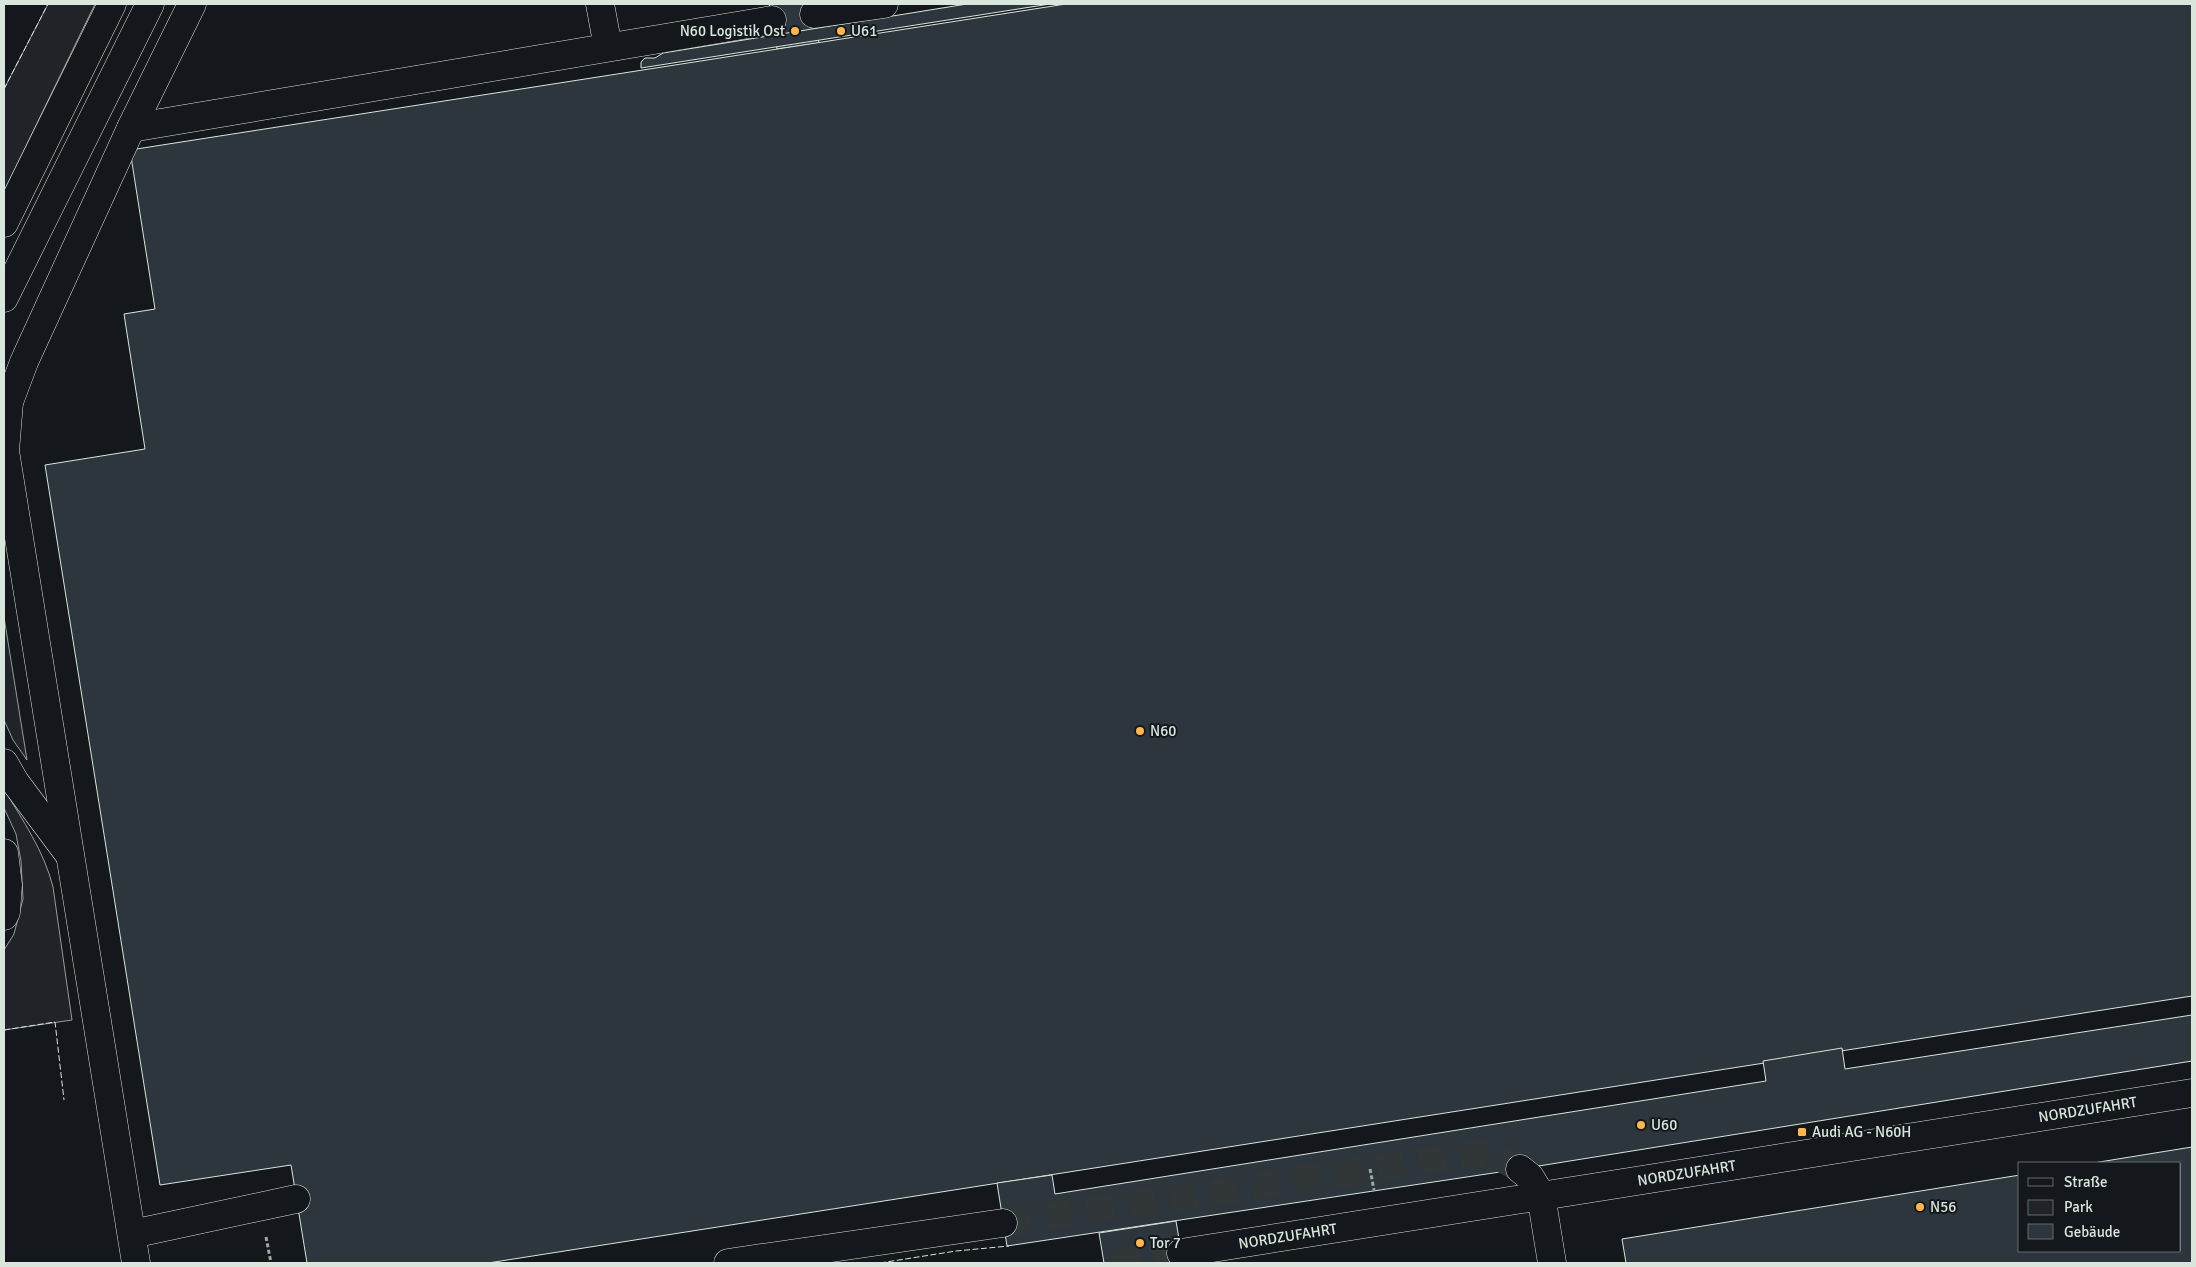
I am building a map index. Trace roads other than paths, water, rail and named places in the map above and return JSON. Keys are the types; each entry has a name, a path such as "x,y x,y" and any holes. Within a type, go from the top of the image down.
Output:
{"lane":[{"path":"4,223 112,4"},
{"path":"4,298 150,4"},
{"path":"136,1263 5,451 6,405 131,128 192,4"},
{"path":"600,4 608,47"},
{"path":"814,14 884,4"},
{"path":"131,128 772,20"},
{"path":"4,763 15,782 70,856"},
{"path":"4,853 8,885 4,916"},
{"name":"NORDZUFAHRT","path":"1181,1253 2192,1093"},
{"path":"1520,1170 1530,1177 1541,1195 1552,1263"},
{"path":"132,1234 296,1199"},
{"path":"728,1263 1003,1223"},
{"path":"1241,1263 1262,1240"}],"tunnel":[{"path":"1003,1223 1475,1154 1499,1157 1520,1169"},
{"path":"1112,1263 1181,1253"}],"place":[{"name":"N60 Logistik Ost","path":"795,31"},
{"name":"U61","path":"841,31"},
{"name":"N60","path":"1140,731"},
{"name":"U60","path":"1641,1125"},
{"name":"Audi AG - N60H","path":"1802,1132"},
{"name":"N56","path":"1920,1207"},
{"name":"Tor 7","path":"1140,1243"}]}
